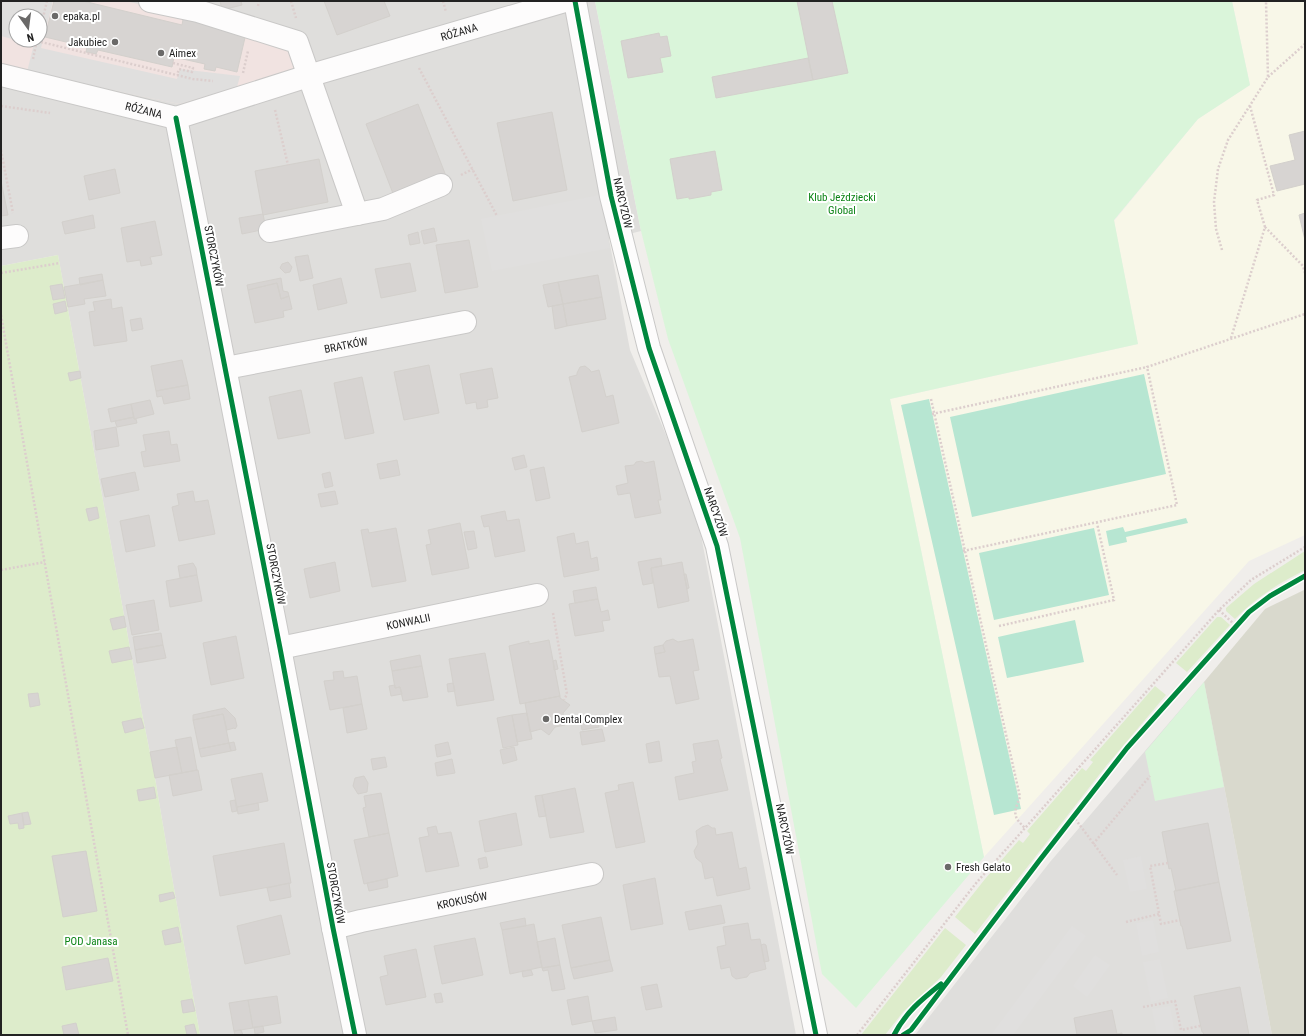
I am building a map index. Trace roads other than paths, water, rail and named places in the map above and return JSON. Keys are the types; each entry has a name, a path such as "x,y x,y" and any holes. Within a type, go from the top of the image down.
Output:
{"street":[{"path":"150,1 198,11 296,42 357,214"},
{"name":"RÓŻANA","path":"1,75 176,118 308,76 565,1"},
{"name":"NARCYZÓW","path":"575,1 611,196 610,217 649,348 717,546 816,1035"},
{"name":"STORCZYKÓW","path":"176,118 355,1035"},
{"path":"270,231 383,209 441,185"},
{"name":"BRATKÓW","path":"226,368 465,322"},
{"name":"KONWALII","path":"280,648 537,595"},
{"name":"KROKUSÓW","path":"333,928 592,874"}],"place":[{"name":"epaka.pl","path":"55,16"},
{"name":"Jakubiec","path":"115,42"},
{"name":"Aimex","path":"161,53"},
{"name":"Dental Complex","path":"546,719"},
{"name":"Fresh Gelato","path":"948,867"}],"park label":[{"name":"Klub Jeżdziecki Global","path":"842,203"},
{"name":"POD Janasa","path":"91,941"}]}
